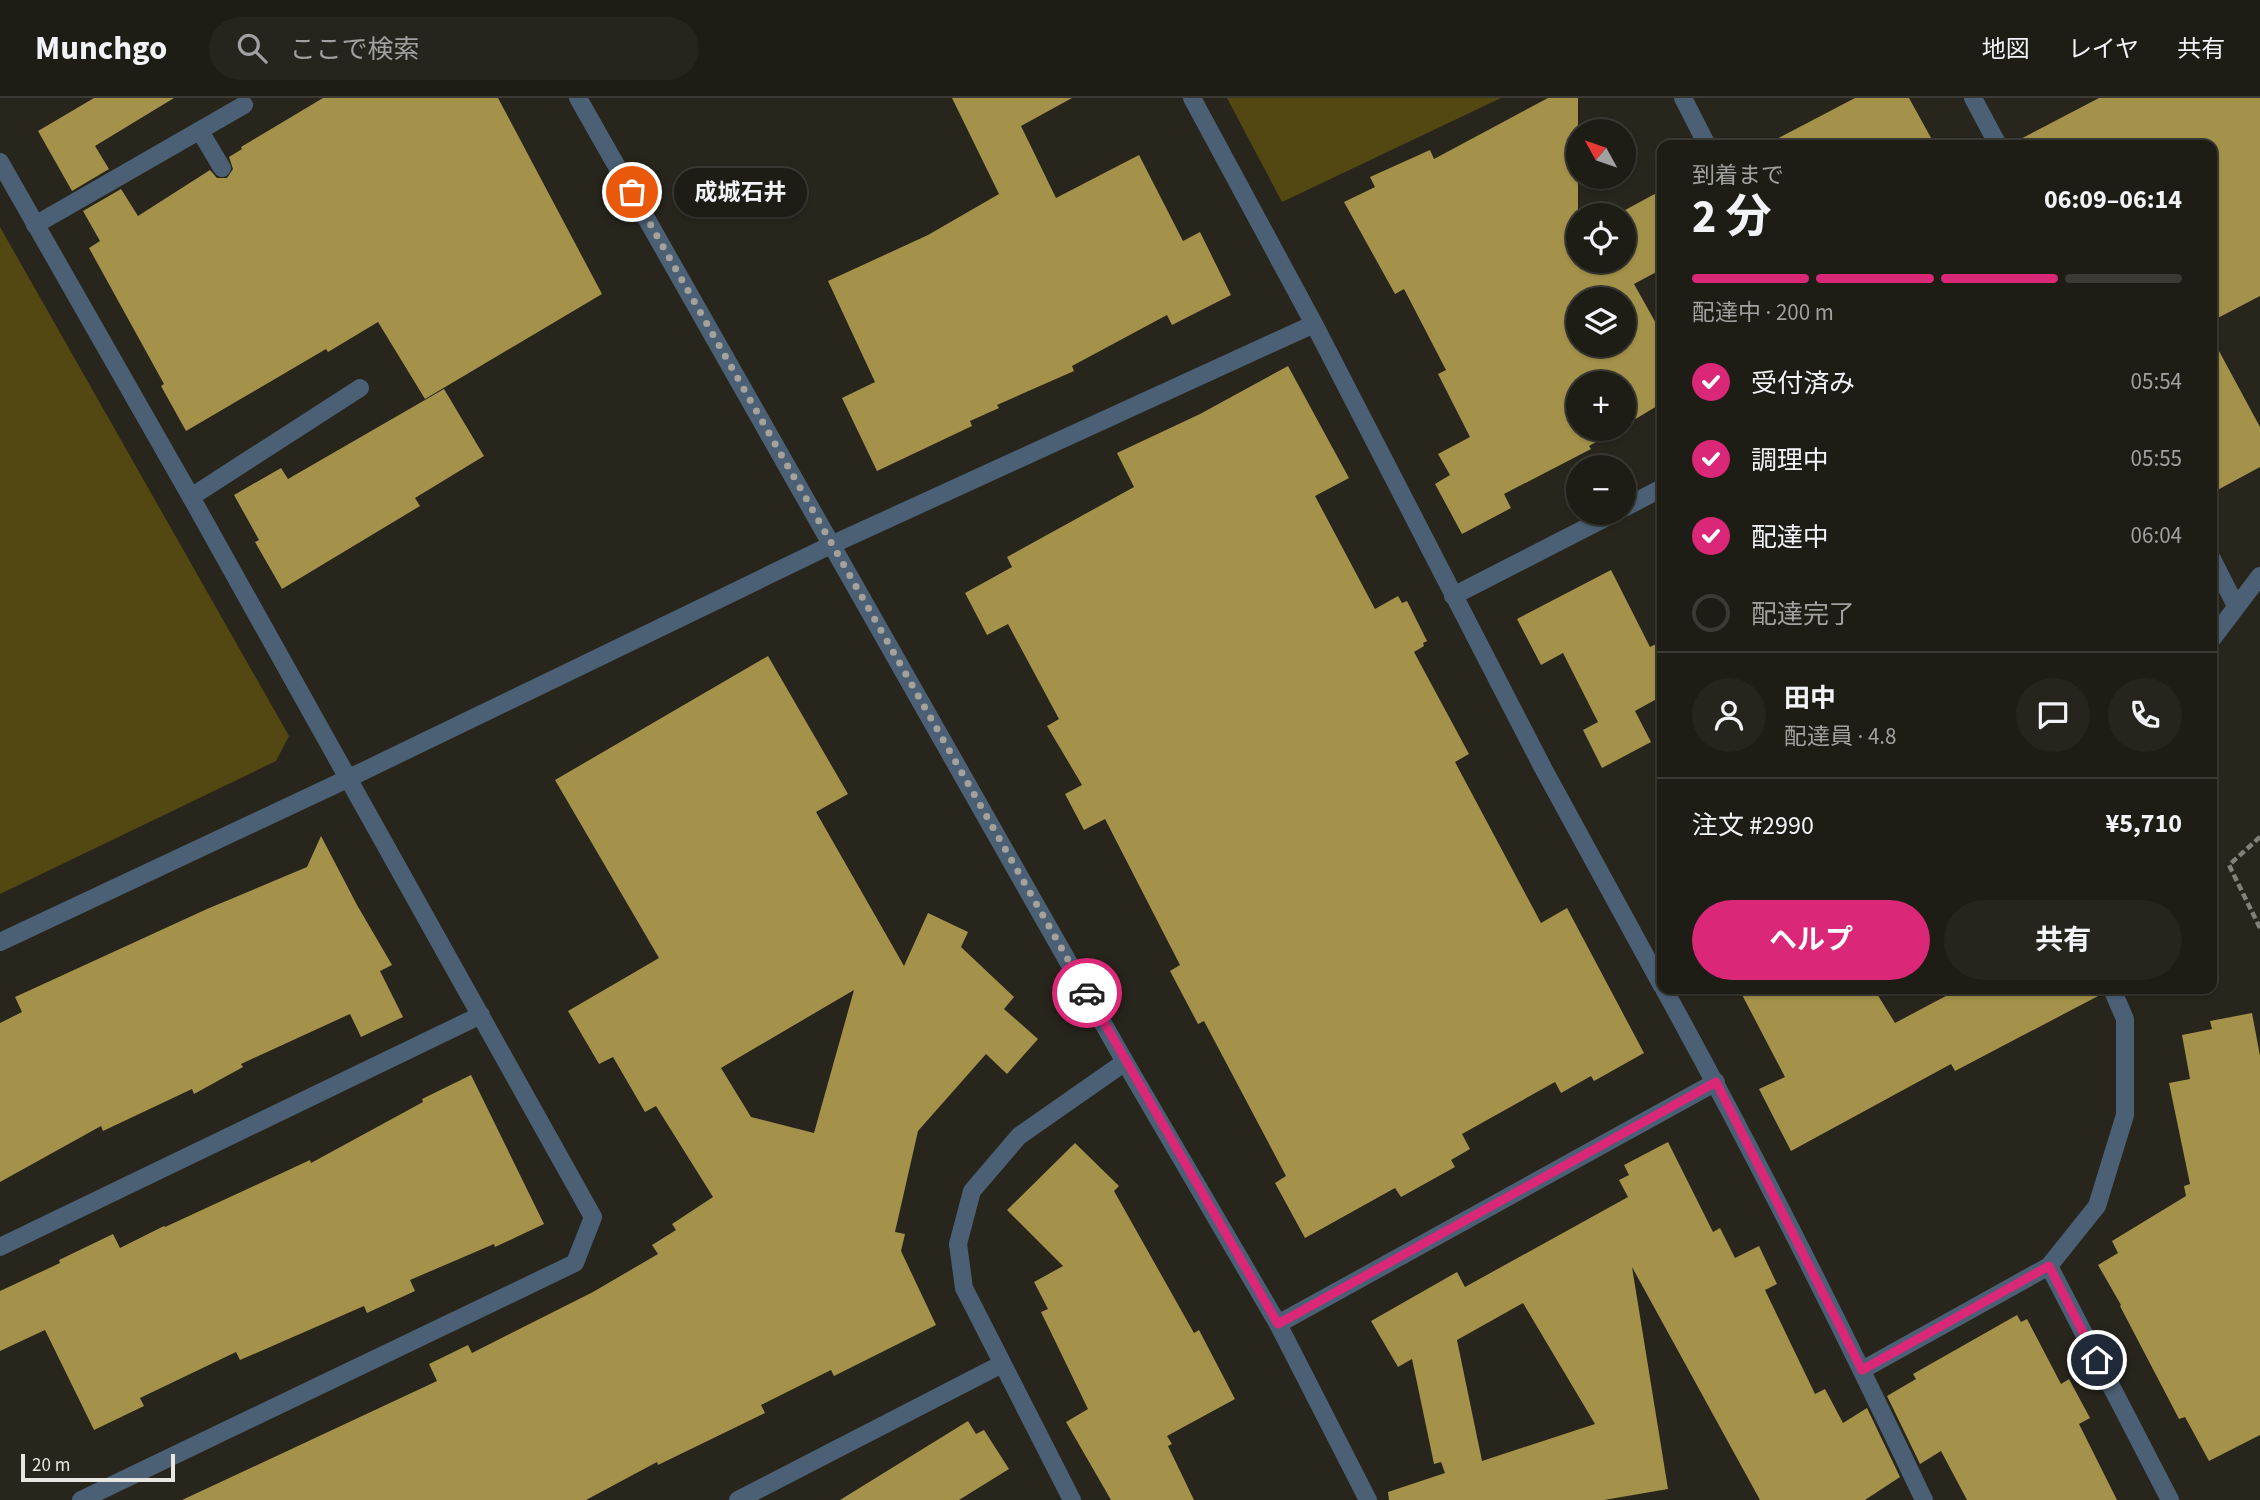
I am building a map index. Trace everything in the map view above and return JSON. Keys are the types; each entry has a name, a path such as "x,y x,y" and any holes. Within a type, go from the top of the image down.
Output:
{"street":[{"path":"578,98 1125,1062 1278,1324 1368,1500"},
{"path":"1192,98 1314,324 1543,768 1657,976"},
{"path":"1683,98 1704,140"},
{"path":"1973,98 1995,140"},
{"path":"35,225 244,105"},
{"path":"200,131 222,168"},
{"path":"0,162 191,497 593,1217 575,1262 81,1500"},
{"path":"0,943 831,545 1314,324"},
{"path":"191,497 360,388"},
{"path":"1636,502 1657,491"},
{"path":"1453,596 1592,525"},
{"path":"2217,569 2236,606"},
{"path":"2217,632 2260,576"},
{"path":"1667,994 1716,1082 1862,1370 1924,1500"},
{"path":"1862,1370 2049,1266 2097,1206 2125,1115 2125,1018 2114,994"},
{"path":"0,1247 481,1015"},
{"path":"1072,1500 964,1288 958,1244 972,1191 1019,1136 1125,1062"},
{"path":"1278,1324 1716,1082"},
{"path":"2049,1266 2170,1500"},
{"path":"750,1497 1002,1364"}],"path":[{"path":"2260,837 2229,865 2260,928"}],"shaded area":[{"path":"1227,98 1501,98 1282,202"},
{"path":"0,227 289,736 276,761 0,894"}],"building":[{"path":"94,98 174,98 95,146 109,169 72,191 38,131"},
{"path":"323,98 498,98 602,294 425,399 378,322 328,352 326,349 186,431 161,386 164,384 89,248 100,241 83,211 121,189 138,216 210,170 217,178 227,178 233,169 229,157 242,149 241,147"},
{"path":"952,98 1072,98 1021,126 1056,198 1139,155 1183,241 1200,232 1231,295 1172,325 1167,315 1072,366 1074,371 997,405 999,408 970,421 972,426 877,471 842,398 875,382 828,281 928,235 999,194"},
{"path":"1548,98 1578,98 1578,119 1566,119 1566,189 1578,189 1578,203 1566,203 1566,273 1636,273 1636,204 1657,193 1657,272 1634,284 1636,287 1566,287 1566,357 1636,357 1636,288 1657,325 1657,406 1636,419 1636,371 1566,371 1566,441 1598,441 1589,446 1591,449 1579,455 1566,455 1566,462 1504,494 1511,508 1462,534 1435,484 1450,475 1438,454 1470,437 1438,374 1446,370 1404,289 1395,294 1344,202 1375,187 1370,177 1430,150 1434,159"},
{"path":"1855,98 1909,98 1932,140 1775,140"},
{"path":"2099,98 2260,98 2260,296 2217,318 2217,140 2019,140"},
{"path":"2217,347 2260,427 2260,467 2217,490"},
{"path":"1288,366 1349,478 1315,496 1375,609 1398,596 1402,603 1407,601 1427,641 1414,652 1469,754 1455,762 1541,923 1567,908 1644,1053 1594,1081 1591,1076 1561,1093 1555,1082 1462,1134 1470,1149 1451,1160 1455,1167 1401,1197 1395,1188 1305,1238 1275,1183 1286,1176 1204,1021 1198,1024 1170,971 1180,965 1105,819 1084,830 1065,794 1082,785 1047,726 1059,719 1008,624 987,635 965,593 1012,567 1007,557 1134,487 1117,453 1200,414"},
{"path":"444,389 484,456 415,498 420,506 282,589 255,542 259,540 234,495 281,468 288,479"},
{"path":"1611,570 1650,647 1657,644 1657,699 1635,711 1651,742 1602,768 1583,730 1598,722 1563,653 1541,665 1517,619"},
{"path":"768,656 848,794 816,812 904,966 928,913 968,932 961,947 1014,997 1004,1009 1038,1039 1007,1074 986,1054 918,1131 895,1232 905,1234 901,1251 936,1325 834,1376 831,1370 761,1405 765,1413 658,1465 657,1462 586,1500 182,1500 437,1381 429,1364 468,1345 472,1353 593,1292 658,1254 652,1245 676,1230 672,1224 713,1197 656,1106 645,1112 613,1057 599,1064 568,1011 659,958 555,780","holes":["854,990 814,1133 751,1117 721,1068"]},
{"path":"321,836 392,965 380,971 403,1017 361,1037 350,1014 241,1064 243,1067 194,1094 192,1089 103,1131 101,1126 0,1182 0,1023 22,1012 15,997 207,909 307,867"},
{"path":"1742,994 1877,994 1895,1023 1950,994 2102,994 1955,1071 1951,1064 1791,1151 1759,1089 1785,1077"},
{"path":"2252,1013 2260,1056 2260,1435 2209,1461 2185,1417 2179,1419 2098,1265 2118,1253 2112,1241 2186,1196 2184,1186 2190,1184 2169,1083 2190,1079 2182,1035 2212,1029 2210,1021"},
{"path":"471,1075 544,1224 495,1247 494,1244 410,1280 415,1291 367,1313 364,1306 240,1360 236,1352 140,1398 144,1406 94,1430 45,1330 0,1351 0,1291 113,1234 120,1248 310,1160 311,1163 423,1102 422,1099"},
{"path":"1668,1142 1713,1232 1720,1228 1735,1258 1759,1246 1777,1284 1765,1290 1815,1394 1825,1389 1843,1423 1867,1408 1900,1477 1865,1500 1760,1500 1632,1267 1668,1489 1604,1500 1389,1500 1388,1492 1445,1473 1441,1462 1434,1464 1412,1359 1398,1367 1371,1321 1457,1272 1465,1287 1628,1197 1619,1180 1629,1175 1624,1165","holes":["1523,1303 1595,1424 1482,1461 1457,1340"]},
{"path":"1075,1143 1119,1186 1114,1191 1194,1333 1199,1330 1235,1399 1167,1436 1172,1444 1168,1446 1194,1500 1111,1500 1066,1422 1088,1409 1041,1312 1048,1309 1034,1282 1063,1266 1007,1210"},
{"path":"2017,1315 2021,1322 2027,1319 2061,1384 2069,1379 2090,1418 2079,1424 2117,1500 1967,1500 1941,1451 1920,1464 1887,1396 1916,1379 1913,1374"},
{"path":"968,1421 976,1434 984,1430 1009,1469 959,1500 840,1500"}],"way so far":[{"path":"632,192 1087,993"}],"place":[{"name":"成城石井","path":"632,192"}],"route":[{"path":"1087,993 1278,1324 1716,1082 1862,1370 2049,1266 2097,1360"}]}
